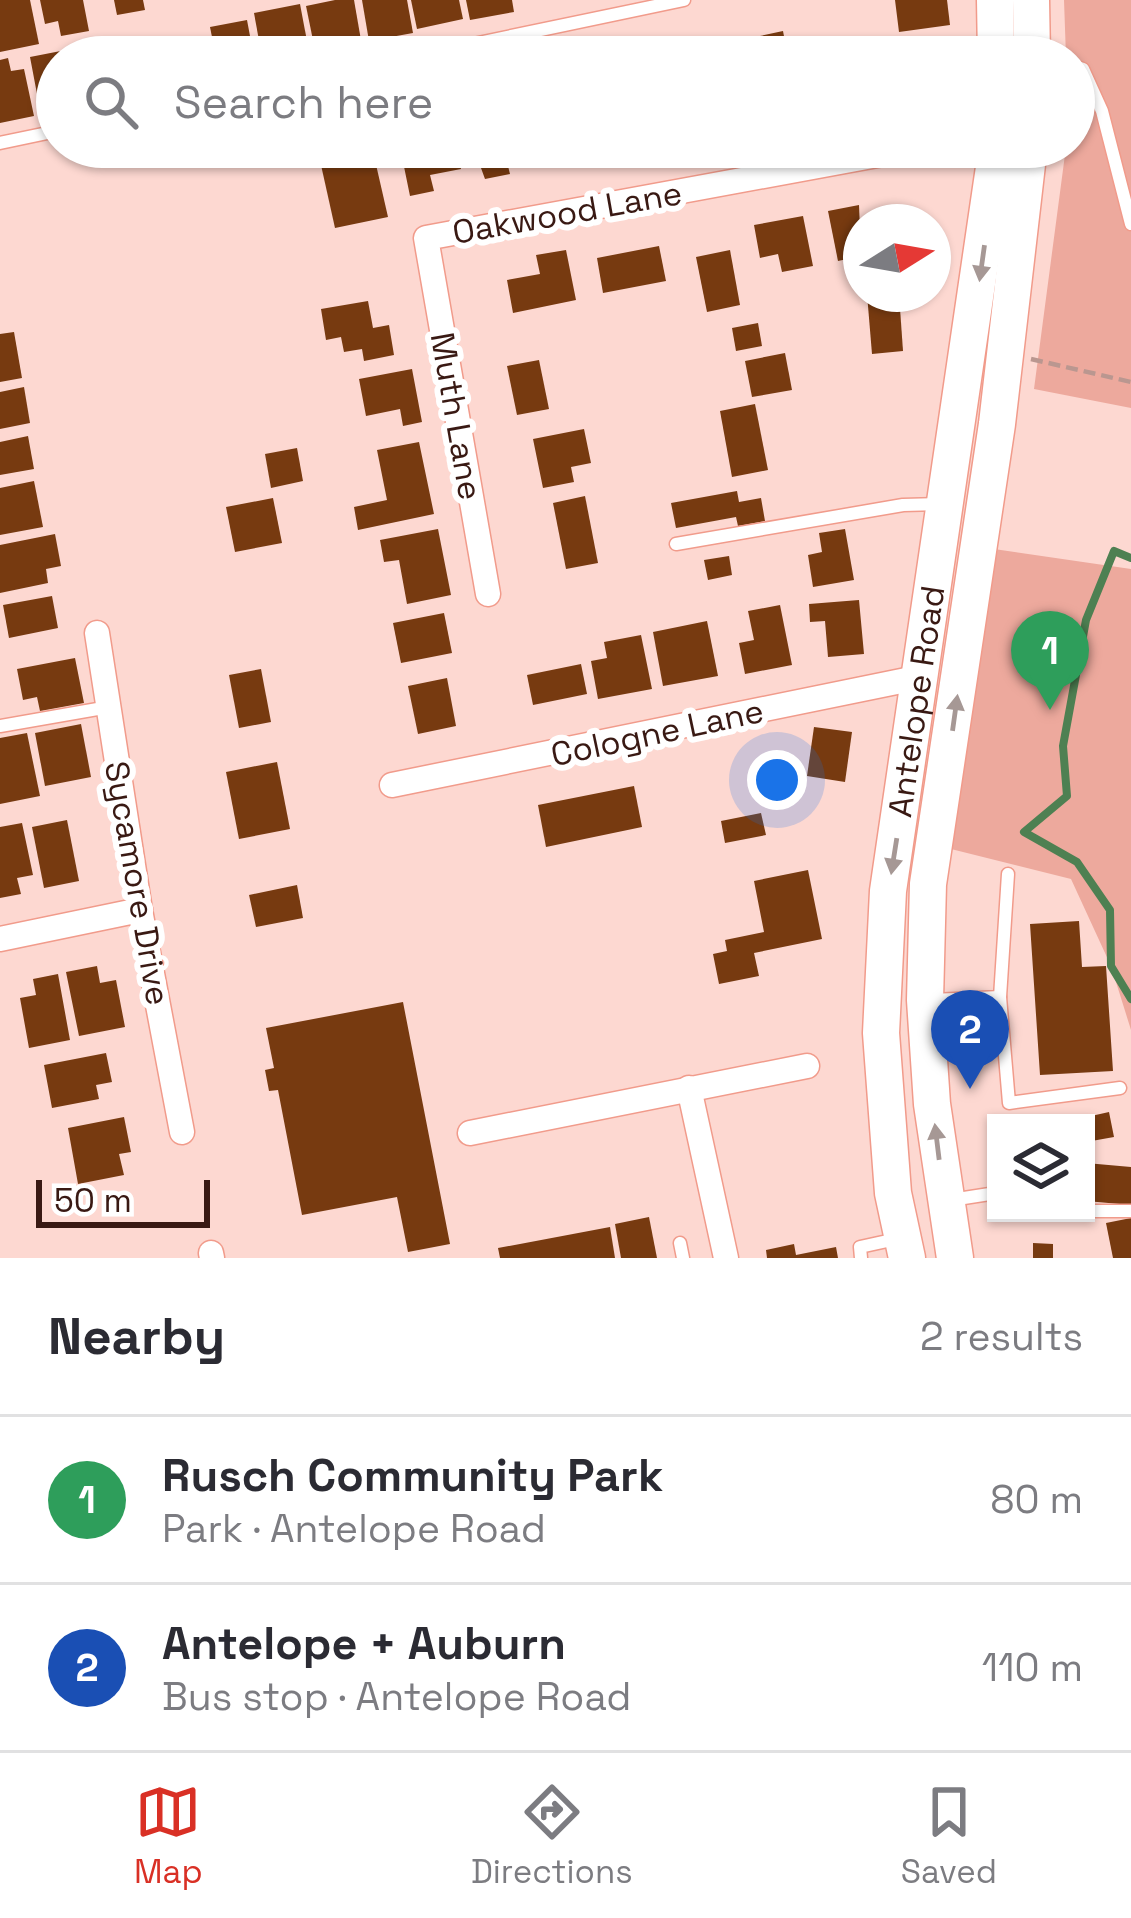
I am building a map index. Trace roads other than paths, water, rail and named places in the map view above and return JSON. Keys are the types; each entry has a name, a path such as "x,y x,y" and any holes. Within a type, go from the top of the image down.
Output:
{"main road":[{"path":"995,0 1012,36"},
{"path":"1023,36 1031,0"},
{"name":"Antelope Road","path":"904,1248 893,1192 885,1099 883,957 888,891 994,168"},
{"name":"Antelope Road","path":"955,1258 944,1201 925,1000 928,884 1005,355 1027,168"}],"street":[{"name":"Oakwood Lane","path":"426,238 807,168"},
{"name":"Muth Lane","path":"426,238 488,594"},
{"name":"Sycamore Drive","path":"98,633 140,910 182,1132"},
{"name":"Cologne Lane","path":"392,784 921,677"},
{"path":"0,939 140,910"},
{"path":"470,1132 807,1066"},
{"path":"689,1088 726,1258"}],"lane":[{"path":"512,36 684,0"},
{"path":"1095,96 1131,224"},
{"path":"0,143 36,135"},
{"path":"676,544 903,505 947,504"},
{"path":"1,722 109,707"},
{"path":"1008,874 1000,998 1009,1103 1120,1088"},
{"path":"925,1000 1000,998"},
{"path":"944,1201 987,1194"},
{"path":"1095,1211 1131,1210"},
{"path":"861,1258 860,1247 904,1248"}],"waterway":[{"path":"1131,558 1114,551 1086,620 1063,746 1067,796 1024,832 1077,862 1110,910 1111,966 1131,999"}],"place":[{"name":"Rusch Community Park","path":"1050,710"},
{"name":"Antelope + Auburn","path":"970,1089"}]}
